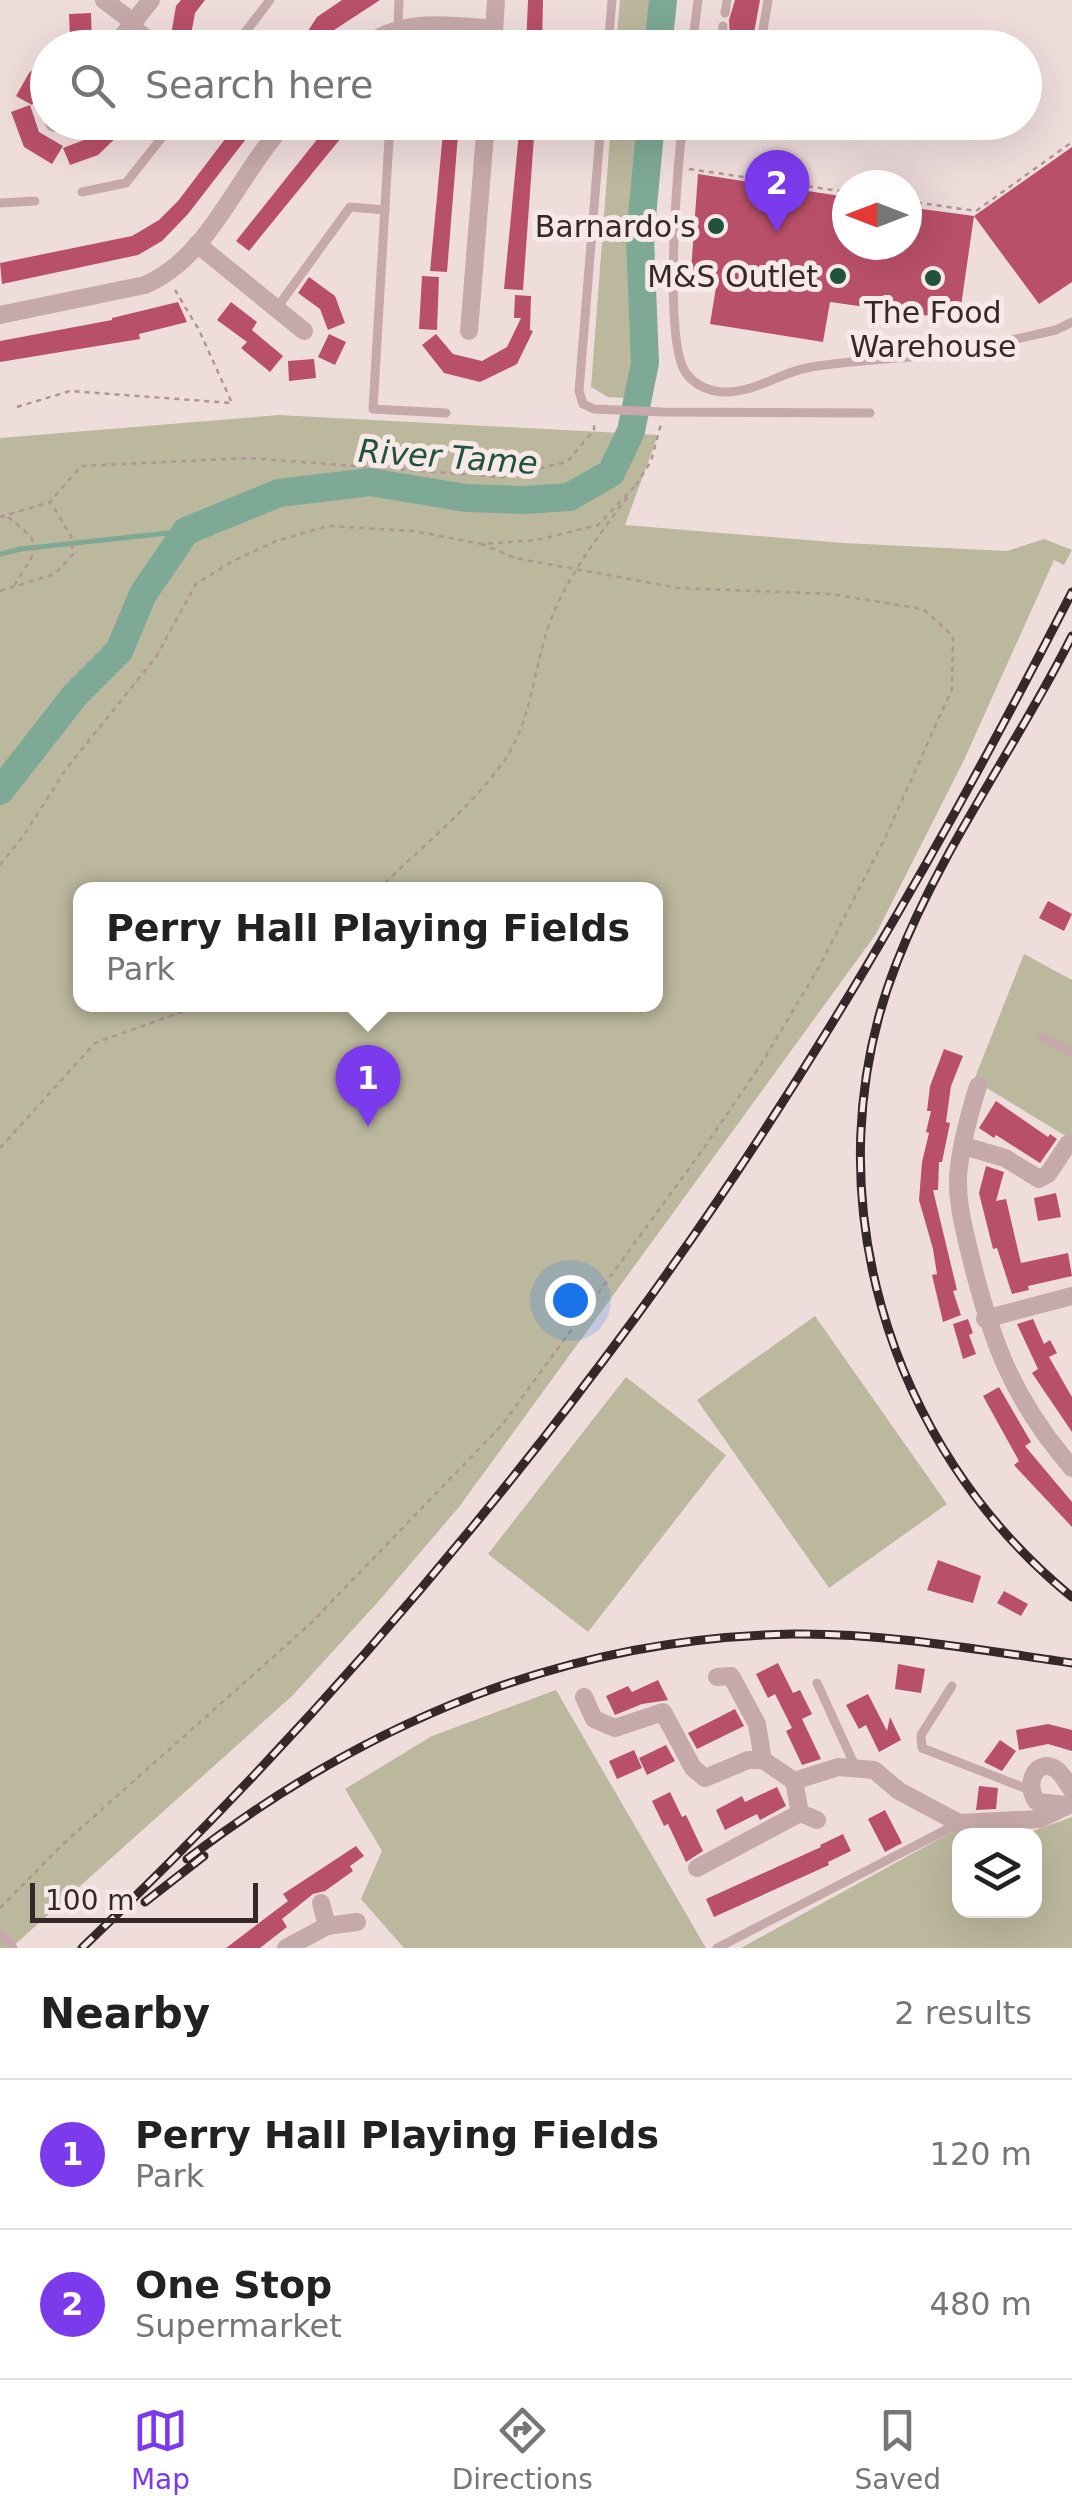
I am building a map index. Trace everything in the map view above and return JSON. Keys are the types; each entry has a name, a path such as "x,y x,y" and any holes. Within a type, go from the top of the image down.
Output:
{"street":[{"path":"104,0 133,22"},
{"path":"127,30 151,0"},
{"path":"494,30 496,0"},
{"path":"419,30 442,24 464,30"},
{"path":"0,316 146,285 166,276 197,244 268,140"},
{"path":"469,331 485,140"},
{"path":"197,244 304,332"},
{"path":"978,1086 958,1176 959,1207 985,1319 1014,1387 1039,1430 1072,1468"},
{"path":"964,1146 1005,1158 1039,1180 1048,1174 1068,1144"},
{"path":"985,1319 1072,1296"},
{"path":"717,1677 731,1676 757,1724 764,1760"},
{"path":"584,1697 594,1719 615,1728 670,1708 693,1768 705,1778 748,1760 764,1760 794,1781 809,1816 697,1868"},
{"path":"1047,1766 1058,1771 1071,1800 1037,1802 1030,1790 1030,1780 1039,1768 1047,1766"},
{"path":"794,1781 838,1767 874,1770 899,1791 958,1824 1040,1820 1071,1800"},
{"path":"320,1903 327,1926"},
{"path":"286,1948 327,1926 357,1922"}],"lane":[{"path":"246,30 270,0"},
{"path":"396,30 399,0"},
{"path":"610,30 612,0"},
{"path":"694,30 698,0"},
{"path":"725,13 727,0"},
{"path":"763,30 768,0"},
{"path":"133,22 143,30"},
{"path":"722,26 722,30"},
{"path":"82,192 126,183 160,140"},
{"path":"389,140 373,408 446,413"},
{"path":"600,140 579,391 583,404 594,409 651,412 870,414"},
{"path":"681,140 673,266 676,326 684,372 701,387 721,392 744,391 803,369 937,354 1056,330 1072,322"},
{"path":"0,202 34,201"},
{"path":"276,309 350,208 385,210"},
{"path":"1041,1036 1072,1053"},
{"path":"817,1684 856,1768"},
{"path":"952,1686 921,1734 922,1748 1030,1790"},
{"path":"717,1948 958,1824"},
{"path":"0,1932 12,1948"}],"path":[{"path":"922,203 976,212 1072,142"},
{"path":"678,168 832,190"},
{"path":"16,407 70,391 232,402 199,330 166,276"},
{"path":"386,882 503,762 530,703 538,659 552,616 576,570 650,461 664,412"},
{"path":"3,516 50,502 81,466 249,458 502,477 567,462 594,430"},
{"path":"482,544 537,540 598,525 637,484"},
{"path":"0,592 55,574 73,554 71,536 50,502"},
{"path":"3,516 32,534 34,542 31,559 13,587"},
{"path":"0,865 66,769 156,657 196,584 276,540 328,526 414,531 482,544 515,558 679,588 831,594 923,609 953,636 952,689 885,838 819,967 760,1066 502,1426 310,1624 62,1845 0,1908"},
{"path":"0,1148 95,1043 182,1012"}],"shaded area":[{"path":"620,0 656,0 653,30 617,30"},
{"path":"610,140 639,140 631,299 634,356 627,398 608,397 591,387"},
{"path":"279,415 658,435 625,525 844,543 1007,551 1044,539 1072,550 1064,565 1054,560 964,760 876,934 459,1507 292,1696 11,1948 0,1948 0,438"},
{"path":"1024,954 1072,980 1072,1140 974,1080"},
{"path":"815,1316 947,1504 829,1588 697,1400"},
{"path":"626,1377 726,1455 588,1632 488,1554"},
{"path":"556,1690 706,1948 404,1948 361,1899 382,1851 345,1789 432,1736"},
{"path":"1072,1817 1072,1948 741,1948 952,1832 952,1918 1042,1918 1041,1828"}],"building":[{"path":"181,0 205,0 195,13 192,30 172,30 176,6"},
{"path":"342,0 380,0 334,30 309,30 317,17"},
{"path":"528,0 543,0 542,30 527,30"},
{"path":"735,0 760,0 755,30 729,30"},
{"path":"91,13 92,30 70,30 69,14"},
{"path":"30,72 30,104 16,96"},
{"path":"30,105 30,140 53,140 63,146 52,164 24,147 11,112"},
{"path":"84,140 114,140 98,155 70,165 63,148"},
{"path":"224,140 245,140 162,241 138,255 2,284 0,263 132,236 159,220"},
{"path":"317,140 339,140 249,251 236,241"},
{"path":"442,140 458,140 447,272 430,271"},
{"path":"518,140 534,140 523,290 504,289"},
{"path":"1072,147 1072,282 1039,304 974,216"},
{"path":"698,174 832,195 832,260 922,260 922,209 974,216 959,320 830,302 823,342 710,324 718,275 691,271"},
{"path":"422,276 439,277 437,330 419,329"},
{"path":"309,277 335,296 345,323 328,330 320,309 298,293"},
{"path":"515,295 531,296 533,331 517,364 480,382 444,373 422,345 436,334 453,354 482,361 507,347 521,318 514,318"},
{"path":"178,302 187,322 139,334 140,339 0,362 0,341 112,320"},
{"path":"231,302 257,322 252,330 283,356 270,372 241,348 247,342 217,320"},
{"path":"329,334 346,342 335,365 318,357"},
{"path":"314,359 316,378 289,381 288,361"},
{"path":"1048,901 1072,914 1064,931 1039,918"},
{"path":"944,1049 963,1056 951,1086 946,1122 950,1123 939,1162 938,1190 933,1190 961,1315 943,1322 932,1275 937,1274 933,1249 919,1200 929,1133 926,1132 931,1111 927,1111 930,1086"},
{"path":"996,1101 1048,1137 1050,1134 1057,1139 1040,1163 979,1128"},
{"path":"986,1166 1004,1172 996,1201 1006,1199 1021,1263 1068,1253 1072,1276 1028,1286 1029,1290 1012,1294 997,1248 993,1249 979,1193"},
{"path":"1056,1193 1061,1217 1038,1221 1034,1198"},
{"path":"968,1319 976,1354 963,1359 953,1324"},
{"path":"1033,1319 1044,1344 1050,1340 1057,1353 1049,1357 1072,1397 1072,1432 1032,1373 1038,1369 1017,1324"},
{"path":"999,1387 1031,1442 1025,1446 1072,1502 1072,1527 1014,1465 1019,1461 983,1396"},
{"path":"938,1560 981,1576 973,1603 927,1590"},
{"path":"1004,1591 1028,1604 1021,1616 997,1603"},
{"path":"778,1663 793,1693 800,1690 812,1714 802,1719 821,1759 802,1765 786,1731 792,1728 775,1694 768,1698 756,1674"},
{"path":"898,1664 925,1669 921,1693 895,1689"},
{"path":"658,1680 668,1700 642,1704 615,1715 606,1696 628,1686 632,1692"},
{"path":"868,1694 887,1731 890,1717 901,1740 879,1752 866,1725 859,1729 846,1705"},
{"path":"735,1709 744,1726 697,1749 688,1733"},
{"path":"1048,1724 1072,1730 1072,1751 1048,1744 1019,1750 1016,1730"},
{"path":"1000,1740 1016,1751 1002,1771 984,1762"},
{"path":"666,1745 675,1761 647,1775 639,1758"},
{"path":"634,1750 642,1768 617,1779 609,1761"},
{"path":"979,1786 998,1788 996,1809 976,1810"},
{"path":"777,1787 786,1806 760,1820 757,1814 725,1830 716,1810 742,1796 745,1802"},
{"path":"670,1792 703,1851 686,1862 652,1801"},
{"path":"885,1810 902,1843 885,1852 868,1819"},
{"path":"843,1834 851,1851 828,1862 829,1865 714,1917 706,1899"},
{"path":"356,1846 364,1856 350,1866 353,1871 325,1891 313,1894 282,1919 287,1927 260,1948 226,1948 288,1901 283,1894"}],"waterway":[{"name":"River Tame","path":"660,30 663,0"},
{"name":"River Tame","path":"0,791 75,695 119,651 143,594 186,531 279,493 370,482 466,498 526,500 569,497 611,473 631,431 645,363 640,237 649,140"},
{"path":"0,554 186,531"}],"railway":[{"path":"82,1948 230,1800 372,1645 507,1484 635,1318 756,1144 868,964 922,872 1072,592"},
{"path":"1072,636 915,919 897,962 871,1048 861,1135 864,1222 882,1308 912,1389 954,1466 1008,1536 1072,1597"},
{"path":"187,1859 255,1810 397,1729 548,1671 627,1652 709,1639 828,1634 933,1643 1072,1663"},
{"path":"145,1902 204,1856"}],"place":[{"name":"Barnardo's","path":"716,226"},
{"name":"One Stop","path":"777,232"},
{"name":"M&S Outlet","path":"838,276"},
{"name":"The Food Warehouse","path":"933,278"},
{"name":"Perry Hall Playing Fields","path":"368,1127"}]}
